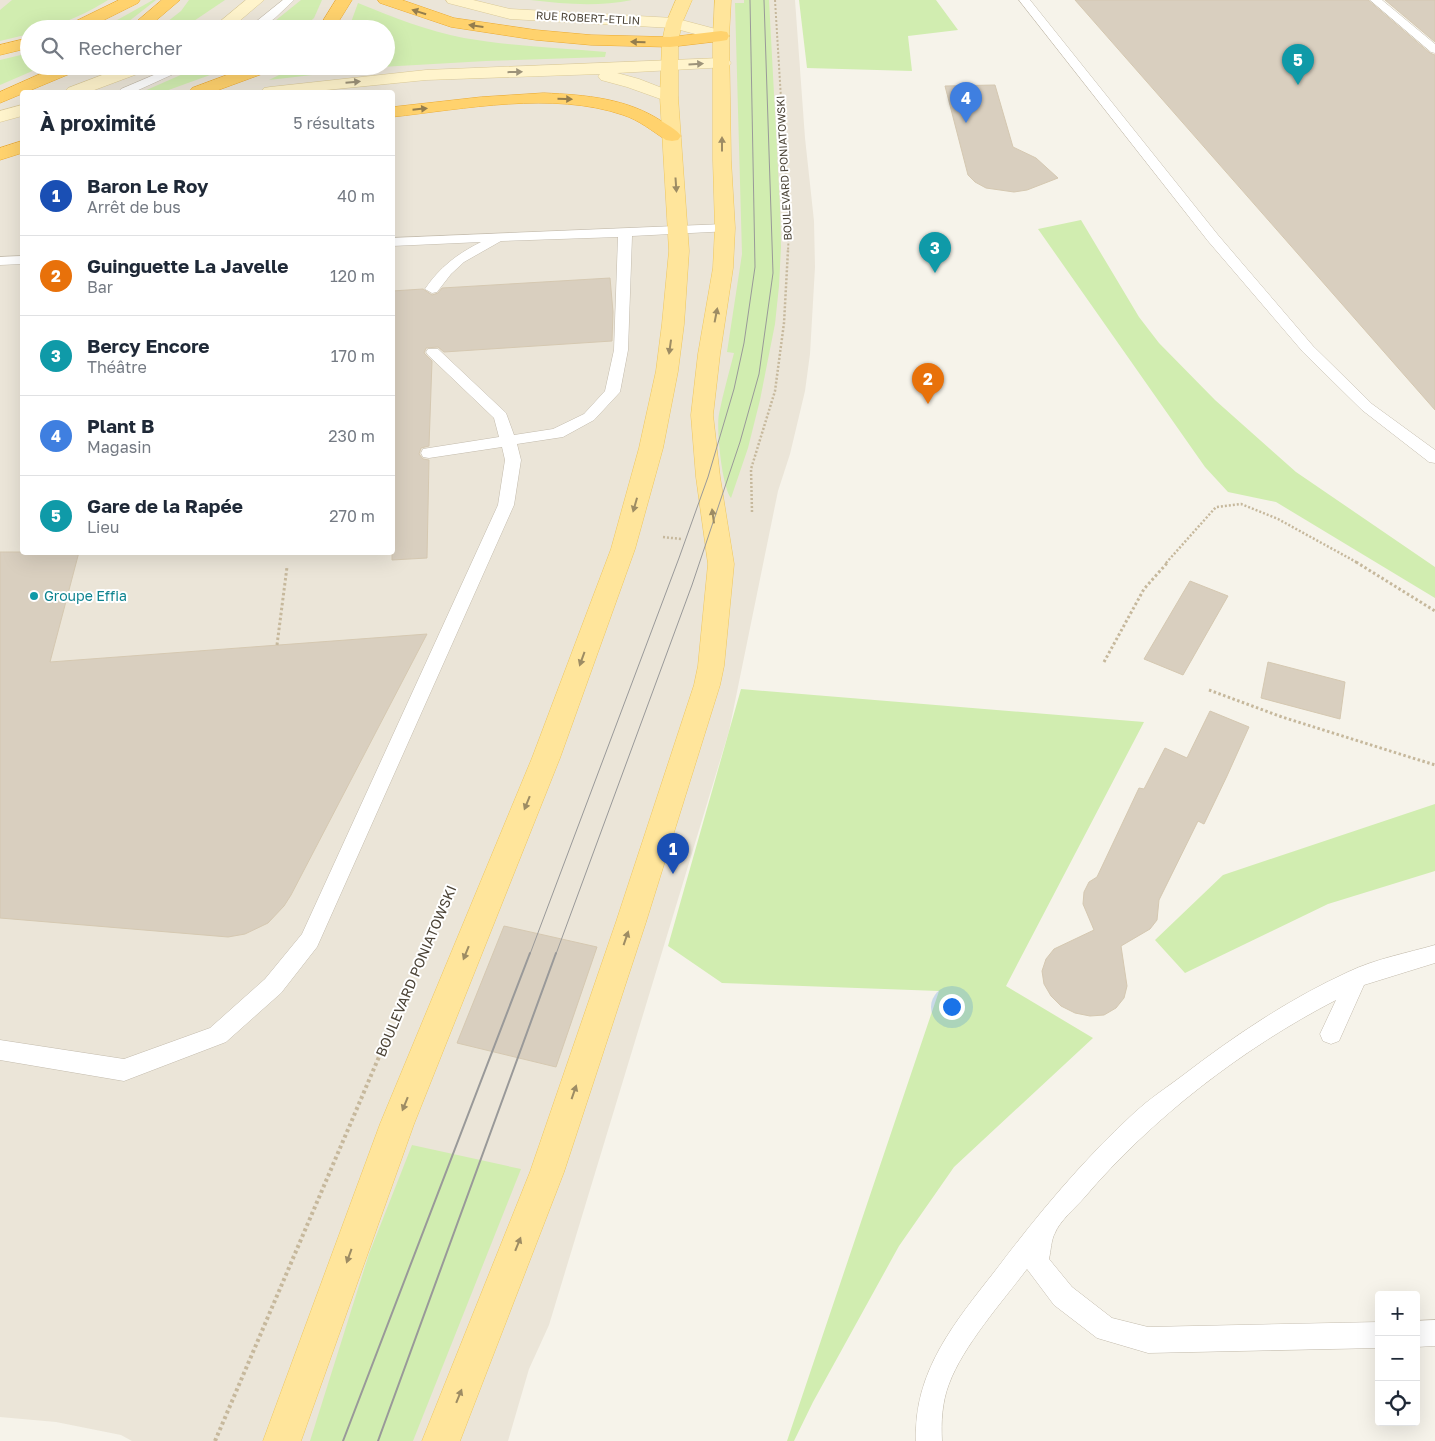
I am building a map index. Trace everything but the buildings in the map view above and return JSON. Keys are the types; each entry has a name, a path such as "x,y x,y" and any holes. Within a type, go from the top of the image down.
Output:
{"highway":[{"path":"91,20 132,0"},
{"path":"147,20 172,0"},
{"path":"332,20 344,0"},
{"path":"386,0 451,22 536,35 591,40 670,42 721,36"},
{"path":"0,50 20,44"},
{"path":"0,98 52,75"},
{"path":"203,90 243,75"},
{"path":"395,112 447,106 568,98 603,103 631,112 672,136"},
{"path":"0,154 20,148"},
{"path":"0,154 20,152"}],"main road":[{"path":"230,20 256,0"},
{"name":"RUE ROBERT-ETLIN","path":"454,0 510,14 674,23 721,36"},
{"path":"282,1441 397,1124 546,758 623,550 651,448 667,370 673,324 679,251 669,97 670,42 674,23 684,0"},
{"path":"441,1441 547,1172 631,922 707,685 721,564 702,415 709,354 723,268 725,228 722,160 721,36 723,0"},
{"path":"285,90 426,75 722,63"},
{"path":"583,70 633,83 669,97"},
{"path":"79,90 118,75"},
{"path":"0,117 20,111"},
{"path":"0,130 20,127"}],"lane":[{"path":"265,20 289,0"},
{"path":"1024,0 1213,238 1308,349 1367,407 1435,458"},
{"path":"1375,0 1435,50"},
{"path":"129,90 164,75"},
{"path":"395,242 725,228"},
{"path":"429,453 557,433 589,417 612,392 620,350 625,233"},
{"path":"432,289 444,271 463,256 501,238"},
{"path":"0,261 20,260"},
{"path":"0,1050 124,1070 218,1035 273,986 310,940 506,505 512,460 501,416 433,352"},
{"path":"929,1441 928,1419 937,1380 962,1334 1044,1226 1089,1174 1144,1119 1220,1060 1291,1012 1358,978 1435,954"},
{"path":"1332,1034 1358,978"},
{"path":"1044,1226 1036,1262 1063,1296 1106,1329 1148,1340 1375,1335"},
{"path":"1420,1334 1435,1333"}],"path":[{"name":"BOULEVARD PONIATOWSKI","path":"627,532 736,546 748,539 752,526 751,469 774,392 784,323 789,230 775,0"},
{"path":"1104,662 1144,588 1216,507 1241,504 1278,519 1335,549 1435,611"},
{"path":"277,645 286,567"},
{"path":"1210,690 1282,716 1435,765"},
{"name":"BOULEVARD PONIATOWSKI","path":"214,1441 394,1021"}],"shaded area":[{"path":"0,0 795,0 805,138 814,221 815,267 810,354 805,391 790,454 778,491 729,731 549,1325 529,1369 508,1441 132,1441 121,1435 56,1422 0,1417"}],"green space":[{"path":"12,0 108,0 70,20 20,20 20,36 0,41 0,10"},
{"path":"153,0 156,0 130,20 117,20"},
{"path":"189,0 225,0 195,20 170,20 181,11"},
{"path":"301,0 322,0 312,20 276,20"},
{"path":"530,0 632,0 594,4 568,4"},
{"path":"744,0 769,0 781,247 775,324 760,400 748,448 731,498 722,470 718,421 734,353 727,352 742,254 735,3 744,3"},
{"path":"799,0 936,0 958,30 908,36 912,71 807,68"},
{"path":"358,3 437,32 464,38 499,43 606,52 605,57 395,66 395,20 352,20"},
{"path":"20,55 20,75 23,75 0,85 0,60"},
{"path":"181,75 210,75 169,90 147,90"},
{"path":"279,75 312,75 269,80"},
{"path":"1081,220 1139,317 1159,343 1215,400 1296,472 1435,567 1435,598 1276,502 1228,492 1205,467 1038,229"},
{"path":"741,689 1144,722 1006,986 1093,1038 954,1167 899,1246 813,1402 794,1441 787,1441 939,991 722,983 668,946"},
{"path":"1435,804 1435,871 1328,904 1185,973 1155,940 1223,875"},
{"path":"412,1145 521,1169 413,1441 310,1441 369,1254"}],"tram line":[{"path":"530,954 679,558 708,477 734,389 744,343 755,267 750,0"},
{"path":"556,954 692,585 740,442 759,374 773,273 764,0"},
{"path":"343,1441 530,953"},
{"path":"378,1441 556,953"}],"place":[{"name":"Gare de la Rapée","path":"1298,85"},
{"name":"Plant B","path":"966,123"},
{"name":"Bercy Encore","path":"935,273"},
{"name":"Guinguette La Javelle","path":"928,404"},
{"name":"Groupe Effia","path":"34,596"},
{"name":"Baron Le Roy","path":"673,874"}]}
